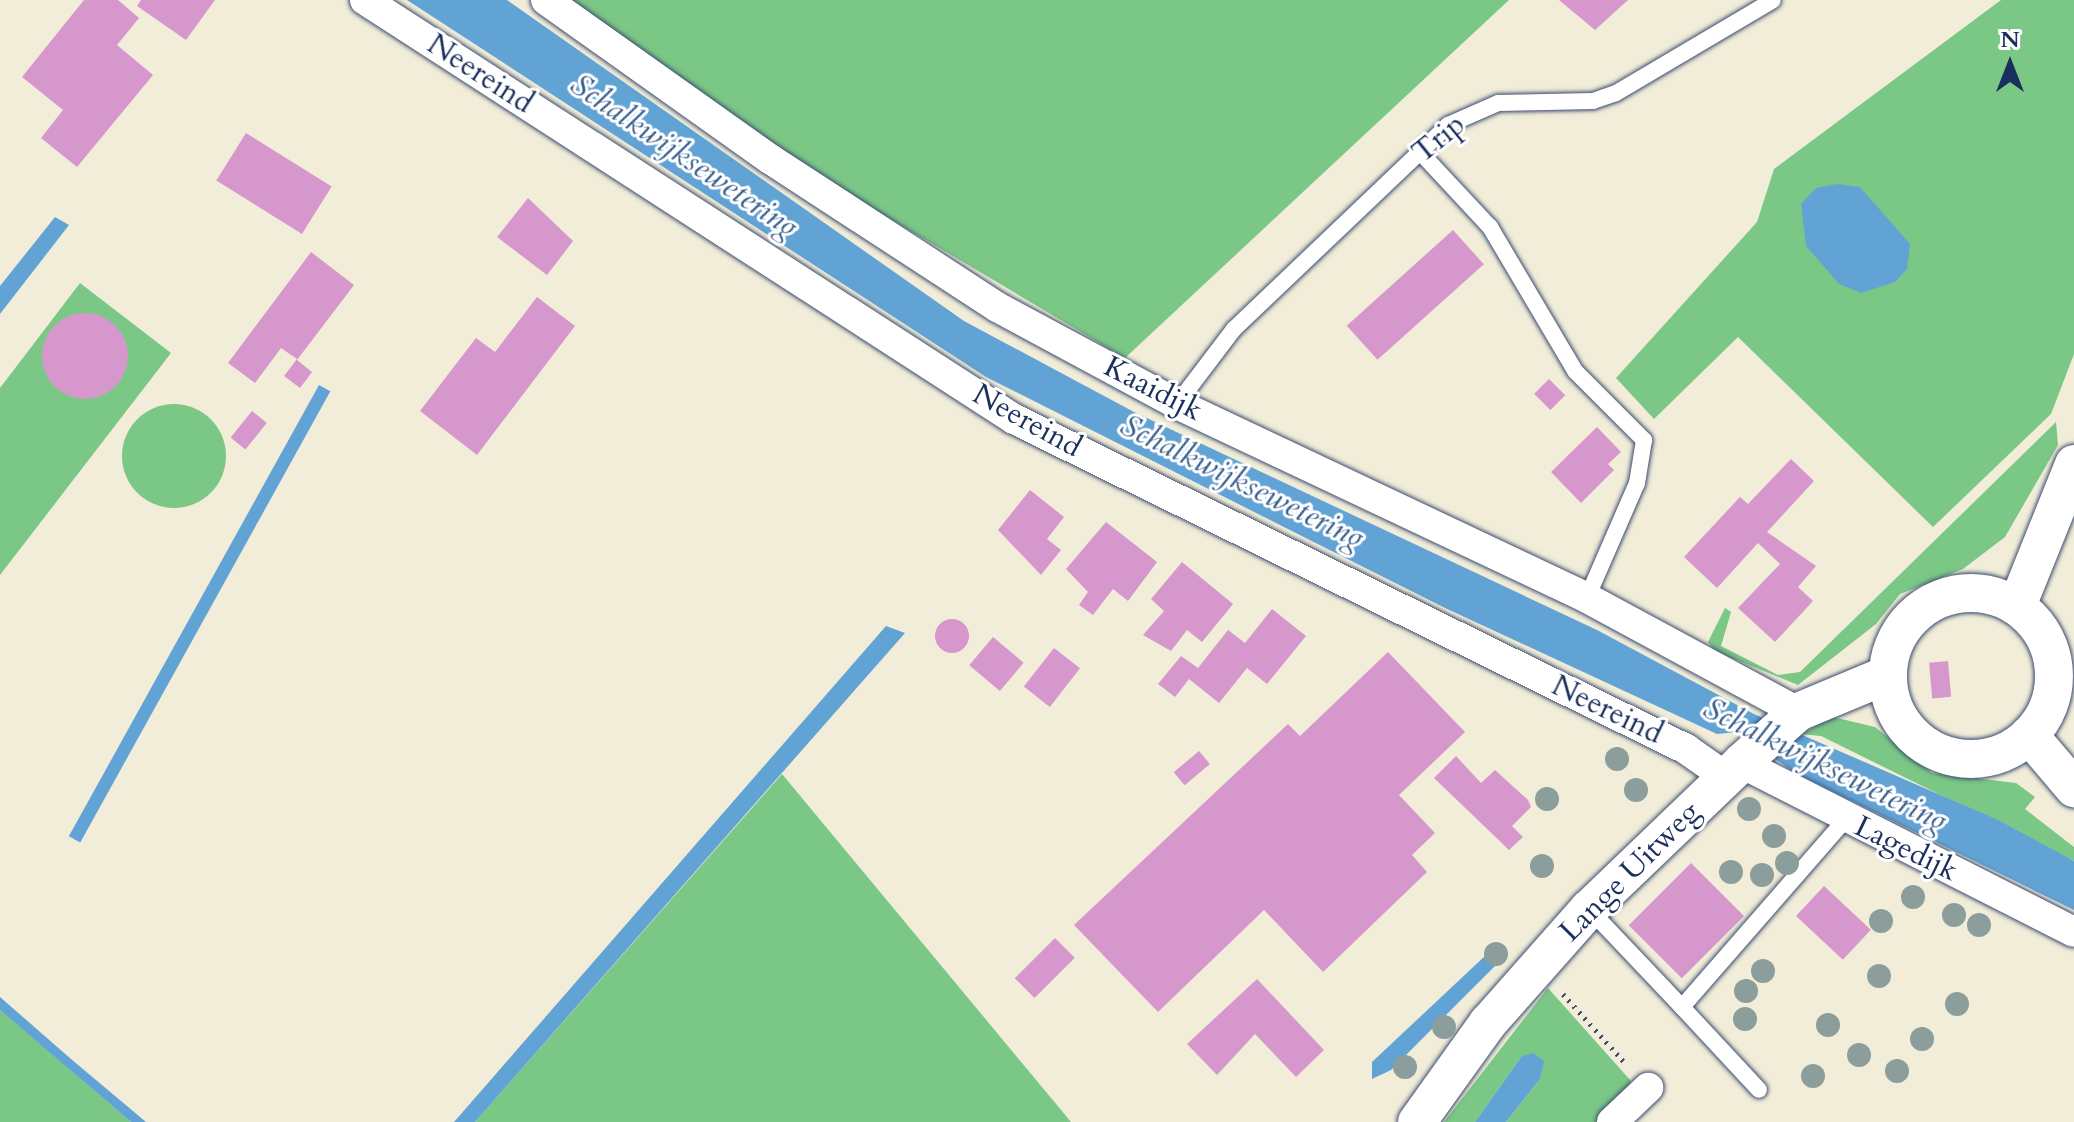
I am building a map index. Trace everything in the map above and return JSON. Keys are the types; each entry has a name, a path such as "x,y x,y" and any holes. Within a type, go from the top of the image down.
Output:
{"street":[{"name":"Neereind","path":"365,0 1014,419 1686,749 1761,745"},
{"name":"Kaaidijk","path":"546,0 891,241 1177,404 1587,598 1761,745"},
{"path":"2017,606 2074,464"},
{"path":"1969,592 2017,606 2048,642 2055,678 2046,713 2029,735 1988,758 1932,750 1894,709 1887,675 1897,635 1939,598 1969,592"},
{"name":"Lange Uitweg","path":"1417,1122 1538,966 1589,909 1761,745 1887,675"},
{"path":"2029,735 2074,788"},
{"name":"Lagedijk","path":"1761,745 1846,819 2074,932"},
{"path":"1612,1122 1648,1088"}],"lane":[{"name":"Trip","path":"1177,404 1234,329 1448,125 1498,103 1593,101 1616,93 1773,0"},
{"path":"1420,152 1490,227 1575,371 1644,440 1637,483 1587,598"},
{"path":"1682,1007 1846,819"},
{"path":"1589,909 1759,1090"}],"path":[{"path":"1538,966 1648,1088"}],"green space":[{"path":"568,0 1509,0 1125,358 823,179"},
{"path":"2001,0 2074,0 2074,354 2051,414 1933,527 1738,337 1654,419 1616,378 1757,222 1774,169"},
{"path":"80,283 171,353 0,575 0,388"},
{"path":"174,404 194,408 217,427 226,456 222,476 203,499 174,508 154,504 131,485 122,456 126,436 145,413"},
{"path":"2056,422 2058,445 2005,537 1963,569 1900,594 1876,624 1798,685 1715,651 1708,642 1725,608 1731,612 1721,646 1778,675 1800,672"},
{"path":"1833,717 1875,727 1932,773 2016,783 2035,797 2025,809 2074,847 2074,861 1821,736 1801,734"},
{"path":"782,774 1071,1122 475,1122"},
{"path":"1548,988 1631,1081 1627,1095 1595,1122 1506,1122 1540,1079 1521,1057 1475,1122 1444,1122"},
{"path":"0,1010 24,1030 131,1122 0,1122"}],"water":[{"name":"Schalkwijksewetering","path":"407,0 507,0 964,321 1134,412 1597,630 1754,714 1998,820 2074,861 2074,910 1795,773 1738,732 1717,734 1443,607 986,377"},
{"path":"1837,184 1860,187 1910,244 1907,269 1895,282 1861,293 1839,284 1806,246 1801,204 1816,188"},
{"path":"55,217 69,225 0,314 0,286"},
{"path":"319,385 330,391 80,843 69,836"},
{"path":"886,626 905,633 475,1122 454,1122"},
{"path":"1486,955 1497,964 1391,1070 1372,1079 1372,1062"},
{"path":"0,997 146,1122 131,1122 0,1010"},
{"path":"1533,1053 1544,1061 1540,1079 1506,1122 1475,1122 1521,1057"}],"building":[{"path":"84,0 118,0 139,18 117,45 153,75 77,167 41,138 63,110 22,77"},
{"path":"141,0 215,0 186,40 137,6"},
{"path":"1559,0 1628,0 1595,30"},
{"path":"246,133 332,187 302,234 216,180"},
{"path":"528,198 573,241 547,275 497,237"},
{"path":"1453,230 1484,264 1378,360 1347,326"},
{"path":"311,252 354,285 297,360 312,372 300,388 284,376 297,359 281,348 255,383 228,363"},
{"path":"537,297 575,326 477,455 420,411 476,338 495,352"},
{"path":"77,313 93,313 116,325 125,339 128,356 125,373 116,387 93,399 77,399 61,392 49,380 42,364 42,348 49,332 61,320"},
{"path":"1549,379 1565,395 1550,410 1534,394"},
{"path":"252,411 267,423 245,449 231,437"},
{"path":"1597,427 1621,452 1608,464 1614,470 1581,503 1551,472"},
{"path":"1791,459 1814,481 1767,532 1816,566 1798,587 1813,601 1775,642 1738,608 1780,564 1758,543 1717,588 1684,557 1740,497 1748,504"},
{"path":"1030,490 1064,517 1047,539 1061,550 1041,575 998,530"},
{"path":"1106,522 1157,562 1128,601 1113,589 1093,615 1079,605 1088,592 1066,569"},
{"path":"1182,562 1233,604 1202,642 1187,630 1171,651 1143,635 1164,611 1151,599"},
{"path":"1272,609 1306,636 1267,684 1247,668 1219,703 1189,679 1175,697 1158,684 1181,656 1198,668 1228,630 1245,643"},
{"path":"952,619 964,624 969,636 964,648 952,653 940,648 935,636 940,624"},
{"path":"993,637 1024,663 1000,691 969,665"},
{"path":"1054,648 1080,668 1050,707 1024,687"},
{"path":"1388,652 1465,732 1399,795 1435,833 1412,855 1427,872 1323,972 1264,910 1158,1012 1074,925 1288,724 1300,736"},
{"path":"1948,661 1951,697 1932,699 1929,663"},
{"path":"1199,751 1210,764 1185,785 1174,772"},
{"path":"1456,756 1481,783 1495,770 1528,800 1531,807 1512,826 1523,837 1509,850 1434,778"},
{"path":"1691,863 1744,916 1682,978 1629,925"},
{"path":"1824,886 1871,930 1843,960 1796,916"},
{"path":"1055,938 1075,958 1034,998 1015,978"},
{"path":"1257,979 1324,1050 1296,1077 1255,1034 1217,1075 1187,1044"}]}
